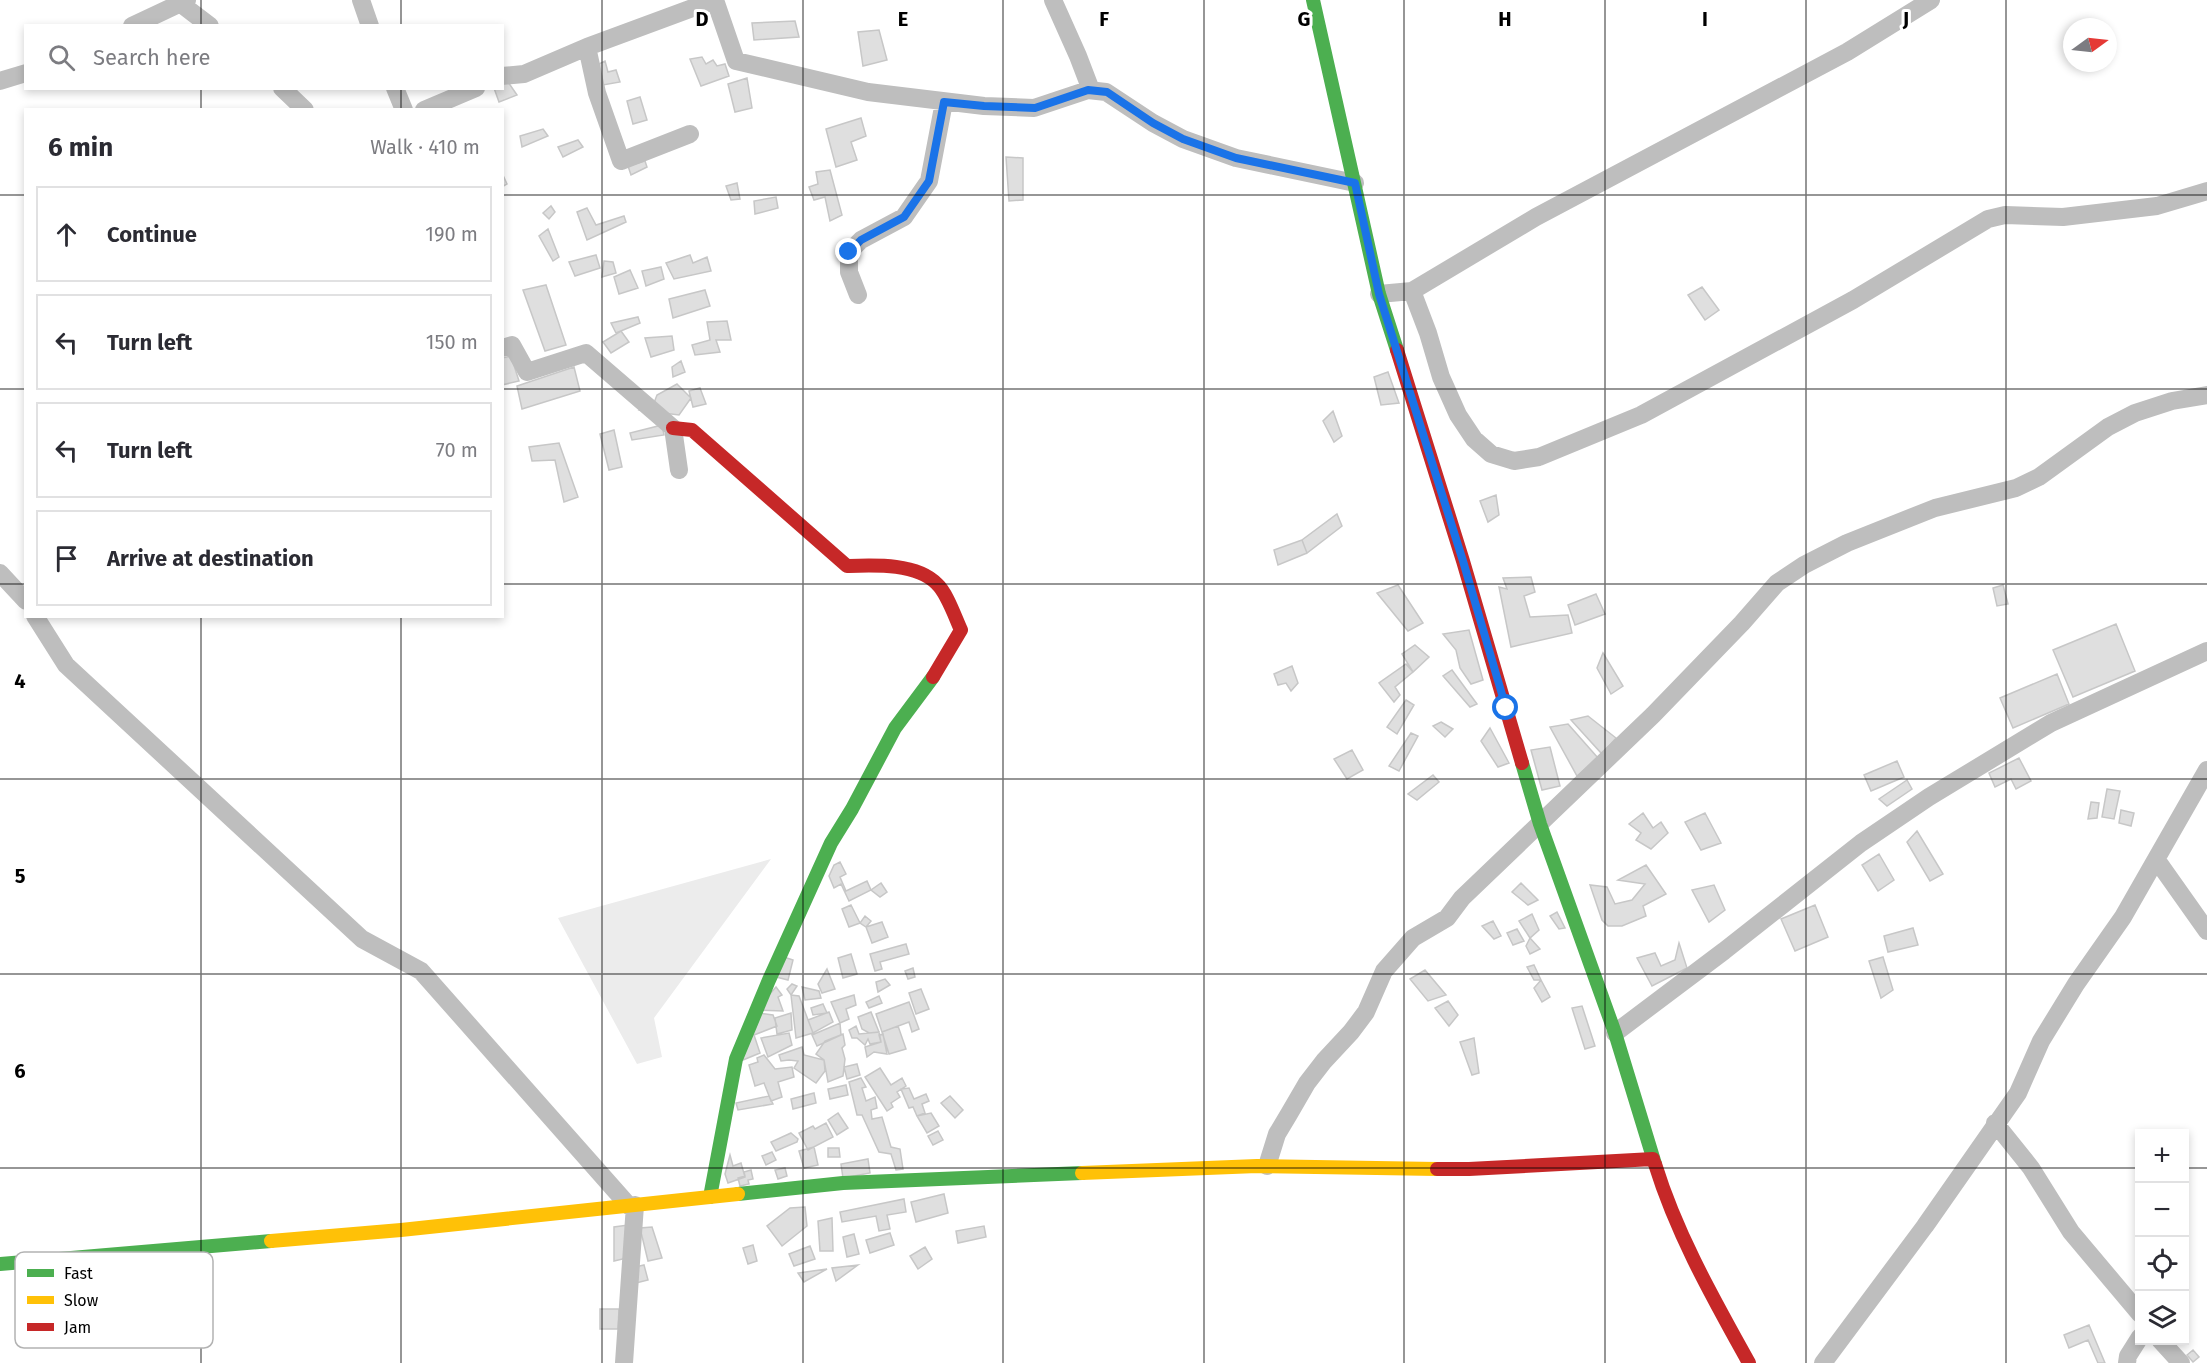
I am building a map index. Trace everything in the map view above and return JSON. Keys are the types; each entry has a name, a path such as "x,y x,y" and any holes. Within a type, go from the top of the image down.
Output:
{"street":[{"path":"361,0 369,24"},
{"path":"504,76 524,74 587,47 714,0 736,61 868,92 984,106 1035,108 1090,90 1112,94 1153,123 1194,143 1236,158 1355,183"},
{"path":"1053,0 1078,56 1090,90"},
{"path":"1313,0 1379,294 1456,538 1540,824 1615,1033 1666,1200 1698,1272 1749,1363"},
{"path":"1379,294 1412,291 1545,212 1847,52 1931,0"},
{"path":"136,24 183,2 208,24"},
{"path":"587,47 597,93 621,161 690,134"},
{"path":"0,81 24,74"},
{"path":"284,90 303,108"},
{"path":"396,90 403,108"},
{"path":"429,108 471,90"},
{"path":"858,295 849,272 849,252 861,240 904,217 929,181 944,102"},
{"path":"1412,291 1441,377 1458,414 1474,439 1491,454 1514,461 1539,457 1641,415 1852,300 1988,219 2005,215 2063,217 2157,206 2207,191"},
{"path":"504,347 512,345 527,372 586,353 673,428 692,430 848,566 878,566 923,572 939,585 961,630 936,674 895,728 852,809 831,843 769,980 736,1059 710,1197"},
{"path":"1267,1166 1278,1134 1293,1106 1324,1061 1366,1012 1384,971 1413,938 1447,918 1462,898 1653,715 1742,623 1777,583 1847,543 1935,508 2016,488 2039,477 2108,427 2135,413 2172,401 2207,395"},
{"path":"673,428 679,470"},
{"path":"0,573 24,599"},
{"path":"36,618 66,665 362,939 421,971 632,1206 624,1363"},
{"path":"1615,1033 1861,843 1929,797 2051,723 2207,651"},
{"path":"1823,1363 1925,1226 2018,1093 2041,1041 2076,984 2123,917 2207,770"},
{"path":"2157,859 2207,931"},
{"path":"1995,1124 2031,1168 2071,1232 2135,1309"},
{"path":"142,1252 401,1230 843,1184 1267,1166 1469,1169 1653,1159"},
{"path":"0,1264 15,1263"},
{"path":"2127,1363 2135,1344"},
{"path":"2164,1345 2181,1363"}],"shaded area":[{"path":"771,859 654,1018 662,1057 637,1064 558,918"}],"building":[{"path":"795,21 799,37 754,40 752,23"},
{"path":"879,30 887,60 863,66 858,32"},
{"path":"702,57 706,64 713,60 717,66 725,64 729,76 701,86 690,59"},
{"path":"605,61 608,72 616,70 620,82 603,85 597,65"},
{"path":"747,78 752,108 735,112 728,84"},
{"path":"508,82 517,95 499,102 495,90 504,90 504,83"},
{"path":"640,97 647,120 633,124 627,101"},
{"path":"861,118 866,136 851,142 857,160 836,167 826,129"},
{"path":"543,129 548,136 522,147 520,136"},
{"path":"578,140 583,147 563,157 558,147"},
{"path":"1006,157 1023,158 1023,200 1009,201"},
{"path":"645,161 647,167 631,175 628,166"},
{"path":"830,170 842,215 830,221 825,197 814,200 809,187 818,184 816,172"},
{"path":"737,183 740,199 731,200 726,186"},
{"path":"776,197 778,208 755,214 754,201"},
{"path":"551,206 555,212 549,219 543,213"},
{"path":"587,208 596,225 624,216 626,222 587,240 577,212"},
{"path":"548,229 559,257 553,261 539,236"},
{"path":"596,255 600,268 575,276 569,262"},
{"path":"690,255 693,263 707,257 711,271 674,279 666,263"},
{"path":"604,261 613,262 616,273 602,277"},
{"path":"661,267 664,279 646,286 642,271"},
{"path":"630,270 638,288 619,294 614,277"},
{"path":"546,285 566,345 545,351 523,290"},
{"path":"1702,287 1719,310 1705,320 1688,295"},
{"path":"705,290 710,306 673,318 669,299"},
{"path":"638,317 640,323 616,333 611,323"},
{"path":"727,321 731,340 716,340 720,352 695,355 692,345 710,340 707,322"},
{"path":"621,331 629,342 611,353 603,342"},
{"path":"672,336 674,350 651,357 645,338"},
{"path":"511,356 519,381 504,385 504,358"},
{"path":"681,361 685,372 673,377 672,367"},
{"path":"574,367 580,391 522,409 517,386"},
{"path":"1388,372 1399,403 1381,405 1374,377"},
{"path":"677,384 691,398 679,415 640,410 654,403 657,395"},
{"path":"700,388 706,404 693,407 689,391"},
{"path":"1333,411 1342,436 1334,442 1323,421"},
{"path":"662,425 664,435 632,440 630,433"},
{"path":"614,430 622,467 609,470 600,434"},
{"path":"559,443 578,497 564,502 555,460 532,461 529,447"},
{"path":"1496,495 1499,515 1488,522 1480,501"},
{"path":"1337,514 1342,526 1307,553 1302,540"},
{"path":"1302,540 1307,553 1278,565 1274,550"},
{"path":"1531,577 1535,592 1524,596 1530,617 1568,615 1572,633 1511,647 1499,587 1507,589 1503,578"},
{"path":"1398,585 1423,623 1408,631 1377,593"},
{"path":"2003,585 2008,604 1997,606 1993,588"},
{"path":"1596,594 1605,614 1575,625 1568,605"},
{"path":"2116,624 2135,671 2073,697 2053,650"},
{"path":"1469,630 1483,680 1471,684 1460,668 1456,650 1443,634"},
{"path":"1415,645 1429,657 1413,672 1402,654"},
{"path":"1603,653 1623,686 1611,694 1597,668"},
{"path":"1406,664 1413,672 1395,687 1400,695 1394,702 1379,683"},
{"path":"1292,666 1298,683 1291,691 1286,683 1278,685 1274,674"},
{"path":"1452,670 1477,704 1470,707 1443,676"},
{"path":"2057,674 2069,704 2013,728 2000,698"},
{"path":"1406,700 1414,705 1397,734 1387,727"},
{"path":"1588,716 1616,738 1602,754 1571,720"},
{"path":"1441,722 1453,729 1445,737 1433,726"},
{"path":"1568,724 1598,758 1577,776 1550,727"},
{"path":"1490,728 1509,763 1498,767 1481,741"},
{"path":"1411,733 1418,736 1399,771 1389,766"},
{"path":"1550,747 1560,786 1542,790 1531,750"},
{"path":"1352,750 1363,770 1347,779 1334,759"},
{"path":"2019,758 2031,781 2016,789 2011,779 1995,787 1989,773"},
{"path":"1897,761 1904,777 1871,791 1864,775"},
{"path":"1433,775 1439,782 1417,800 1408,794"},
{"path":"1907,780 1912,789 1887,806 1879,799"},
{"path":"2107,789 2120,791 2114,819 2102,817"},
{"path":"2091,802 2099,803 2097,818 2088,819"},
{"path":"2121,810 2134,813 2131,826 2119,823"},
{"path":"1643,813 1653,828 1661,822 1668,833 1651,849 1636,840 1641,833 1629,824"},
{"path":"1705,813 1721,843 1701,850 1685,822"},
{"path":"1917,831 1943,874 1930,881 1907,842"},
{"path":"1879,854 1894,880 1878,891 1862,865"},
{"path":"840,862 846,874 840,877 846,891 867,881 871,890 849,901 841,884 834,888 829,876 834,865"},
{"path":"1646,865 1666,894 1643,906 1646,916 1622,926 1608,926 1602,920 1590,885 1607,887 1615,904 1632,900 1645,884 1618,880"},
{"path":"881,883 887,892 880,897 871,890"},
{"path":"1521,883 1538,900 1528,905 1512,892"},
{"path":"1714,885 1725,910 1709,922 1692,890"},
{"path":"851,905 860,923 849,927 842,909"},
{"path":"1815,905 1828,937 1795,951 1781,919"},
{"path":"1557,912 1565,928 1559,929 1550,916"},
{"path":"1532,914 1539,930 1530,938 1519,921"},
{"path":"865,916 871,921 866,927 860,923"},
{"path":"1493,921 1501,936 1494,939 1482,926"},
{"path":"882,922 888,937 872,943 866,927"},
{"path":"1913,928 1918,945 1888,952 1884,936"},
{"path":"1517,929 1524,941 1513,945 1507,933"},
{"path":"1530,938 1540,949 1530,954 1526,946"},
{"path":"1679,943 1687,968 1652,986 1637,958 1655,953 1661,966 1675,960"},
{"path":"906,944 909,954 880,962 882,969 875,971 870,954"},
{"path":"851,954 857,974 843,978 838,958"},
{"path":"781,956 793,960 788,980 776,977"},
{"path":"1883,957 1893,990 1881,998 1869,961"},
{"path":"1534,965 1541,980 1534,980 1527,967"},
{"path":"913,968 915,977 908,979 905,971"},
{"path":"827,969 835,989 822,993 818,984"},
{"path":"1425,970 1446,995 1428,1001 1410,979"},
{"path":"885,979 890,985 878,992 876,982"},
{"path":"1541,980 1550,997 1542,1002 1534,988"},
{"path":"792,984 797,986 791,995 787,989"},
{"path":"776,987 782,995 778,997 783,1011 756,1010"},
{"path":"802,987 819,991 821,998 805,1000"},
{"path":"921,989 929,1009 916,1014 909,993"},
{"path":"791,995 799,996 813,1033 796,1038"},
{"path":"854,995 856,1005 846,1009 849,1019 840,1023 831,1002"},
{"path":"879,996 882,1003 869,1008 866,1002"},
{"path":"1448,1001 1458,1015 1449,1026 1435,1008"},
{"path":"909,1002 919,1029 912,1032 909,1022 882,1032 876,1014"},
{"path":"823,1004 827,1013 813,1015 811,1008"},
{"path":"1582,1006 1595,1046 1585,1049 1572,1008"},
{"path":"829,1012 833,1022 813,1033 808,1020"},
{"path":"871,1012 879,1032 869,1033 862,1029 858,1017"},
{"path":"759,1013 773,1015 777,1026 754,1035 760,1053 738,1062"},
{"path":"791,1013 792,1030 777,1034 775,1018"},
{"path":"840,1023 841,1035 817,1046 812,1035"},
{"path":"856,1026 859,1034 879,1032 881,1042 870,1044 868,1039 865,1045 857,1038 852,1038 849,1030"},
{"path":"898,1026 906,1049 889,1054 882,1032"},
{"path":"789,1033 792,1045 768,1057 761,1038"},
{"path":"843,1034 845,1045 842,1048 845,1059 843,1076 828,1082 824,1060 816,1054 825,1041"},
{"path":"883,1034 887,1054 874,1052 867,1057 865,1047 881,1042 879,1035"},
{"path":"1474,1038 1479,1073 1472,1075 1460,1042"},
{"path":"802,1047 804,1055 824,1060 825,1071 816,1083 794,1068 798,1061 781,1061 779,1055"},
{"path":"764,1055 775,1069 792,1067 794,1077 778,1082 782,1097 771,1101 764,1083 755,1086 749,1065 758,1062 757,1058"},
{"path":"857,1064 860,1075 847,1079 844,1067"},
{"path":"880,1068 891,1085 902,1078 906,1086 897,1092 900,1097 891,1103 893,1107 887,1111 865,1077"},
{"path":"861,1078 866,1087 862,1088 866,1101 875,1097 877,1108 871,1110 872,1119 882,1117 891,1147 900,1149 903,1169 896,1170 891,1154 879,1152 862,1115 857,1115 849,1082"},
{"path":"846,1085 848,1095 830,1099 828,1089"},
{"path":"909,1088 914,1099 926,1094 929,1101 922,1104 925,1113 917,1116 913,1107 909,1108 901,1089"},
{"path":"814,1093 816,1103 793,1109 791,1099"},
{"path":"769,1096 773,1104 738,1110 736,1103"},
{"path":"950,1096 963,1110 955,1118 941,1103"},
{"path":"838,1113 848,1128 837,1135 828,1120"},
{"path":"931,1113 939,1126 927,1133 917,1116"},
{"path":"826,1123 833,1137 808,1150 799,1133 813,1126 815,1129"},
{"path":"938,1131 943,1140 933,1145 928,1136"},
{"path":"791,1133 798,1139 797,1142 776,1151 771,1142"},
{"path":"814,1147 818,1165 804,1168 799,1151"},
{"path":"828,1148 839,1148 840,1157 828,1157"},
{"path":"772,1152 776,1160 766,1165 762,1156"},
{"path":"730,1155 733,1166 741,1163 745,1177 728,1183 725,1174"},
{"path":"868,1159 870,1173 843,1178 841,1164"},
{"path":"785,1168 787,1176 778,1179 775,1170"},
{"path":"751,1170 753,1179 748,1180 749,1184 740,1186 738,1178 745,1176 744,1172"},
{"path":"944,1194 948,1213 916,1222 911,1202"},
{"path":"904,1199 906,1212 887,1215 890,1229 879,1231 876,1216 842,1222 840,1212"},
{"path":"805,1207 807,1226 782,1246 767,1226 790,1208"},
{"path":"832,1218 833,1251 820,1251 818,1221"},
{"path":"628,1225 627,1258 614,1261 614,1227"},
{"path":"984,1226 986,1237 958,1243 956,1231"},
{"path":"652,1227 662,1258 648,1261 640,1228"},
{"path":"890,1233 894,1245 870,1253 866,1240"},
{"path":"854,1234 859,1254 847,1257 843,1237"},
{"path":"753,1245 757,1261 748,1264 743,1248"},
{"path":"810,1246 815,1259 794,1266 789,1254"},
{"path":"925,1247 932,1259 918,1269 910,1256"},
{"path":"644,1265 648,1280 632,1284 635,1267"},
{"path":"858,1265 836,1281 832,1268"},
{"path":"827,1269 804,1282 798,1273"},
{"path":"600,1309 619,1309 618,1329 600,1329"},
{"path":"2089,1325 2105,1363 2098,1363 2088,1340 2069,1348 2064,1335"},
{"path":"2193,1350 2199,1357 2193,1362 2187,1355"}],"traffic: fast":[{"path":"1313,0 1379,294 1397,350"},
{"path":"710,1197 736,1059 769,980 831,843 852,809 895,728 933,677"},
{"path":"1522,763 1540,824 1615,1033 1655,1164"},
{"path":"738,1194 843,1183 1082,1173"},
{"path":"141,1252 271,1241"},
{"path":"0,1264 15,1263"}],"traffic: slow":[{"path":"1082,1173 1257,1166 1437,1169"},
{"path":"271,1241 401,1230 738,1194"}],"traffic: jam":[{"path":"1397,350 1463,561 1522,763"},
{"path":"673,428 692,430 847,566 907,569 929,577 937,584 947,599 961,630 933,677"},
{"path":"1437,1169 1653,1159"},
{"path":"1655,1164 1685,1241 1749,1363"}],"route":[{"path":"849,252 861,240 904,217 929,181 935,161 944,102 1035,108 1088,90 1097,90 1112,94 1153,123 1183,139 1236,158 1355,183 1379,294 1463,561 1506,708"}]}
